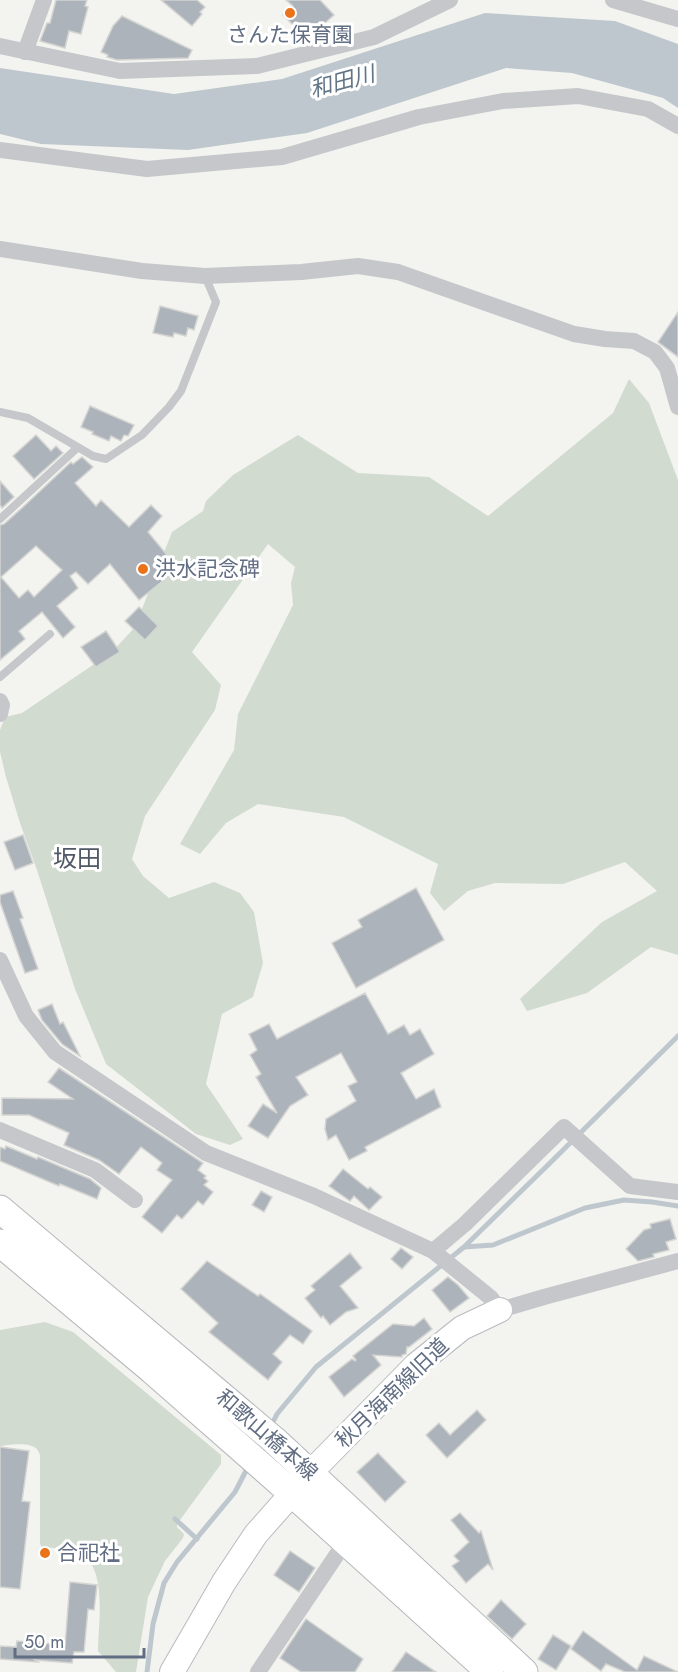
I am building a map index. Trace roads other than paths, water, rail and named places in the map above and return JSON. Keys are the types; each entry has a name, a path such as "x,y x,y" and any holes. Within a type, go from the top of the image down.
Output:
{"main road":[{"name":"和歌山橋本線","path":"0,1209 274,1440 524,1672"},
{"name":"和歌山橋本線","path":"0,1243 152,1370 490,1672"}],"street":[{"path":"25,52 44,0"},
{"path":"0,46 120,71 257,66 374,37 450,0"},
{"path":"613,0 678,19"},
{"path":"0,150 147,169 282,157 419,117 504,101 578,96 648,109 678,126"},
{"path":"0,249 142,271 205,276 301,272 358,266 398,272 574,334 634,341 655,352 667,368 678,407"},
{"path":"0,700 2,705 0,714"},
{"path":"0,963 27,1016 55,1052 206,1153 315,1196 436,1253 491,1298 500,1311"},
{"path":"436,1253 564,1127 630,1186 678,1192"},
{"path":"0,1130 94,1170 135,1200"},
{"name":"秋月海南線旧道","path":"172,1672 224,1582 256,1534 310,1473 416,1365 462,1328 500,1311 678,1261"},
{"path":"258,1672 346,1541"}],"lane":[{"path":"0,412 28,418 77,448 93,456 106,459 142,435 181,391 216,302 205,276"},
{"path":"0,519 77,448"},
{"path":"0,677 50,634"}],"water":[{"name":"和田川","path":"485,13 615,21 678,44 678,108 663,98 572,73 506,68 307,133 188,150 41,144 0,134 0,68 174,94 282,79"}],"waterway":[{"path":"271,1426 277,1414 316,1367 464,1247 678,1036"},
{"path":"464,1247 493,1245 585,1208 624,1200 678,1206"},
{"path":"147,1672 153,1624 164,1583 177,1562 235,1492 249,1465"},
{"path":"175,1519 197,1539"}],"place":[{"name":"さんた保育園","path":"290,13"},
{"name":"洪水記念碑","path":"143,569"},
{"name":"合祀社","path":"45,1553"}],"district":[{"name":"坂田","path":"77,859"}]}
